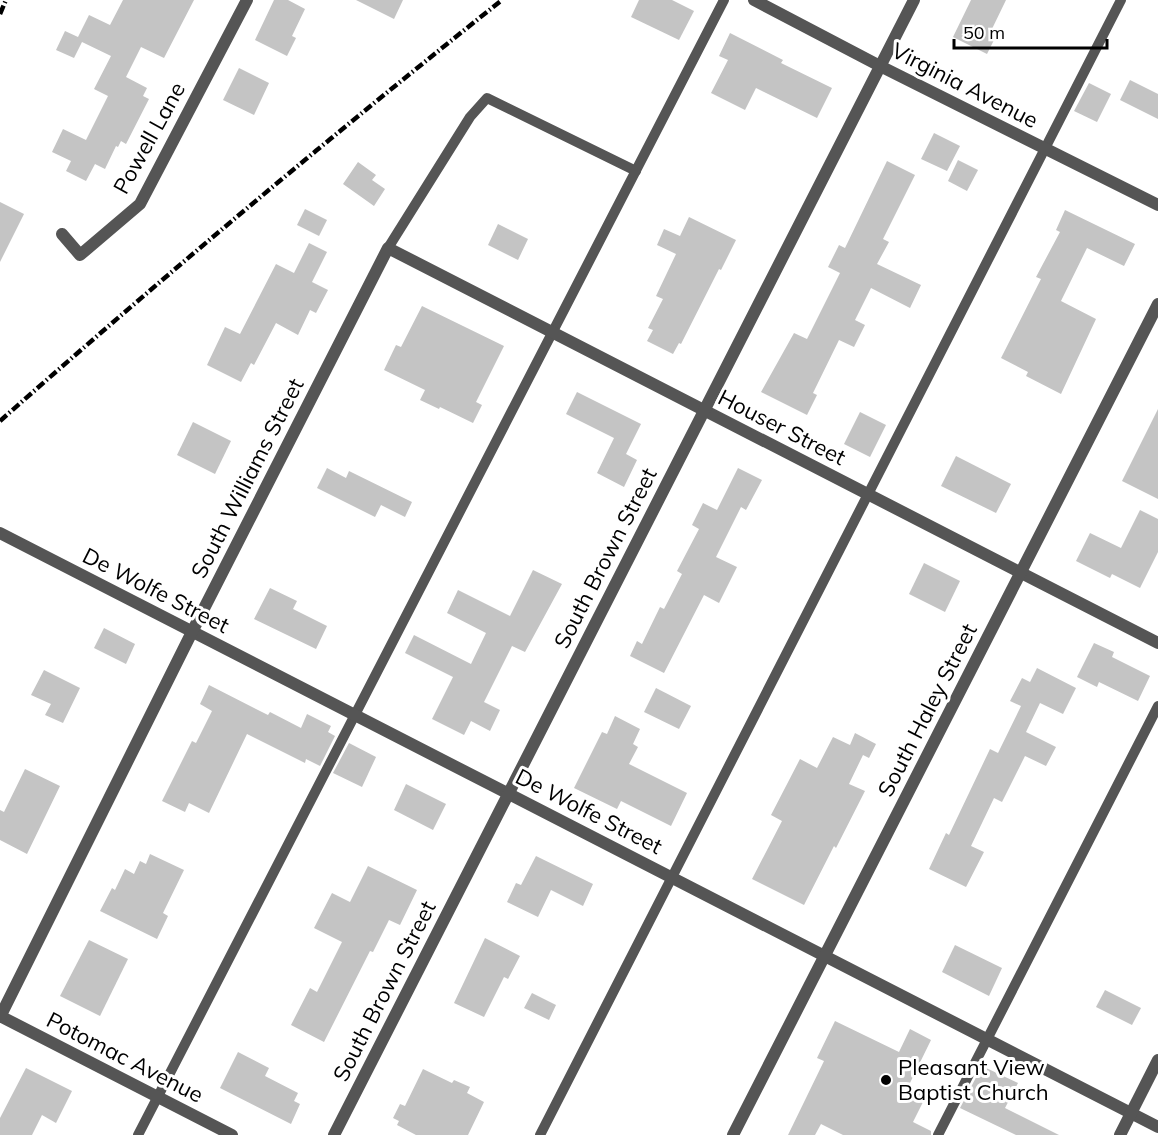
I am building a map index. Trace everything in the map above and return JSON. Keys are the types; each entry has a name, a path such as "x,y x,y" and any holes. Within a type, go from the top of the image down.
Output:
{"street":[{"name":"Powell Lane","path":"62,234 80,255 140,204 247,0"},
{"name":"Virginia Avenue","path":"754,0 880,66 1158,205"},
{"name":"South Brown Street","path":"334,1135 914,0"},
{"name":"Houser Street","path":"388,248 1158,643"},
{"name":"South Williams Street","path":"0,1017 192,632 388,248"},
{"name":"South Haley Street","path":"733,1135 1158,304"},
{"name":"De Wolfe Street","path":"0,533 1158,1127"},
{"name":"Potomac Avenue","path":"0,1017 232,1135"},
{"path":"1120,1135 1158,1060"}],"lane":[{"path":"138,1135 724,0"},
{"path":"540,1135 1121,0"},
{"name":"South Williams Street","path":"388,248 470,117 487,98 636,171"},
{"path":"938,1135 1158,706"}],"building":[{"path":"123,0 194,0 164,58 141,47 126,77 147,88 143,96 149,99 126,144 121,141 118,147 116,146 105,169 95,164 86,181 66,171 71,161 52,152 63,129 86,140 108,96 94,89 111,56 82,42 74,58 56,50 65,31 78,37 89,15 110,25"},
{"path":"274,0 288,0 305,9 292,36 296,38 287,56 255,40"},
{"path":"356,0 403,0 394,19"},
{"path":"639,0 672,0 694,11 679,40 631,17"},
{"path":"971,0 1006,0 991,31 997,34 987,54 953,37"},
{"path":"730,33 783,60 781,63 832,88 817,118 756,88 745,110 711,93 728,60 719,56"},
{"path":"239,68 269,83 254,115 223,100"},
{"path":"1130,80 1158,94 1158,119 1120,100"},
{"path":"1089,83 1111,94 1097,122 1074,111"},
{"path":"934,133 960,146 947,171 921,159"},
{"path":"958,160 978,170 967,191 948,181"},
{"path":"887,161 915,175 883,239 889,242 877,264 921,285 910,308 871,288 855,320 865,325 854,347 839,340 813,393 817,395 807,415 761,392 794,333 807,339 840,273 828,267 839,245 845,248"},
{"path":"358,162 376,175 372,180 385,189 374,206 343,184"},
{"path":"0,202 24,214 0,262"},
{"path":"305,209 327,220 319,236 297,225"},
{"path":"1065,210 1135,244 1124,266 1087,248 1061,301 1096,319 1061,394 1026,376 1028,372 1001,358 1041,279 1036,277 1060,232 1056,230"},
{"path":"689,217 736,240 681,344 679,343 673,354 647,341 653,330 648,328 663,299 656,296 676,254 657,245 664,229 680,236"},
{"path":"498,224 528,239 518,260 488,245"},
{"path":"309,243 327,252 312,282 328,290 316,313 310,310 298,335 276,323 254,365 251,363 241,382 207,365 225,327 240,334 276,264 294,273"},
{"path":"422,306 504,346 476,402 482,405 473,423 420,400 425,390 384,370 396,345 401,347"},
{"path":"577,392 641,424 626,454 637,460 624,487 597,473 614,438 566,414"},
{"path":"1158,409 1158,499 1122,481"},
{"path":"860,412 886,425 870,457 844,444"},
{"path":"193,422 231,441 215,474 177,455"},
{"path":"956,456 1011,484 996,513 941,486"},
{"path":"327,468 346,478 349,471 412,502 405,517 381,505 375,517 317,488"},
{"path":"738,468 762,480 746,510 741,507 716,557 737,567 719,603 704,595 664,673 630,656 637,641 642,644 660,607 664,609 682,574 677,571 699,529 692,525 703,503 717,510"},
{"path":"1140,510 1158,519 1158,552 1140,588 1112,574 1110,578 1076,561 1090,533 1121,548"},
{"path":"924,563 960,581 945,612 909,594"},
{"path":"533,570 562,584 525,652 512,646 484,702 500,710 490,731 471,721 464,735 432,719 453,677 405,653 414,635 471,664 486,633 447,613 458,590 510,616"},
{"path":"270,588 297,601 293,609 327,626 316,649 254,619"},
{"path":"104,628 135,644 126,664 94,648"},
{"path":"1094,643 1114,652 1112,657 1150,676 1138,701 1099,682 1097,687 1077,677"},
{"path":"1037,668 1076,688 1063,714 1040,703 1026,732 1056,747 1046,766 1025,756 1002,802 994,798 971,846 984,852 966,887 929,869 946,833 949,835 990,749 998,753 1021,706 1010,701 1022,678 1030,682"},
{"path":"44,670 80,688 63,723 45,715 51,704 31,695"},
{"path":"209,685 268,715 270,712 301,728 307,714 331,726 328,732 335,736 320,766 306,759 305,763 247,734 209,813 189,803 185,812 162,801 192,741 196,743 212,711 200,704"},
{"path":"656,688 691,706 679,729 644,712"},
{"path":"615,716 640,729 633,744 638,747 629,764 687,793 671,826 621,801 617,809 574,788 602,732 607,734"},
{"path":"855,733 876,744 869,758 863,755 849,784 865,791 804,905 752,879 782,821 771,815 800,759 817,768 833,737 850,745"},
{"path":"349,743 376,757 362,787 333,773"},
{"path":"25,769 60,786 27,854 0,840 0,810 4,812"},
{"path":"406,784 446,804 433,830 394,810"},
{"path":"150,854 184,870 163,913 168,916 157,939 100,911 112,888 115,890 125,869 134,874 140,861 146,864"},
{"path":"536,856 593,884 583,906 551,890 538,917 507,902 516,883 521,885"},
{"path":"368,866 417,890 400,925 389,920 373,952 370,951 324,1042 291,1025 310,988 317,992 342,942 314,928 332,893 350,902"},
{"path":"485,938 520,956 508,979 504,977 484,1017 454,1003"},
{"path":"89,940 128,959 100,1016 60,996"},
{"path":"955,945 1002,968 989,996 942,972"},
{"path":"1105,990 1141,1008 1132,1025 1096,1007"},
{"path":"532,993 556,1005 549,1020 524,1008"},
{"name":"Pleasant View Baptist Church","path":"835,1021 899,1052 910,1029 931,1040 908,1087 926,1096 913,1122 931,1131 931,1135 843,1135 821,1124 815,1135 788,1135 824,1061 817,1058"},
{"path":"238,1052 269,1068 265,1076 298,1093 294,1101 300,1104 291,1124 220,1088"},
{"path":"982,1066 1018,1083 1005,1108 1059,1135 1016,1135 960,1108"},
{"path":"26,1068 72,1091 56,1123 42,1115 32,1135 0,1135 0,1118"},
{"path":"423,1069 452,1083 454,1080 470,1087 467,1093 484,1102 468,1135 416,1135 397,1125 399,1121 393,1118 400,1104 405,1106"}],"railway":[{"path":"0,14 6,0"},
{"path":"0,421 248,207 502,0"}],"place":[{"name":"Pleasant View Baptist Church","path":"886,1080"}]}
